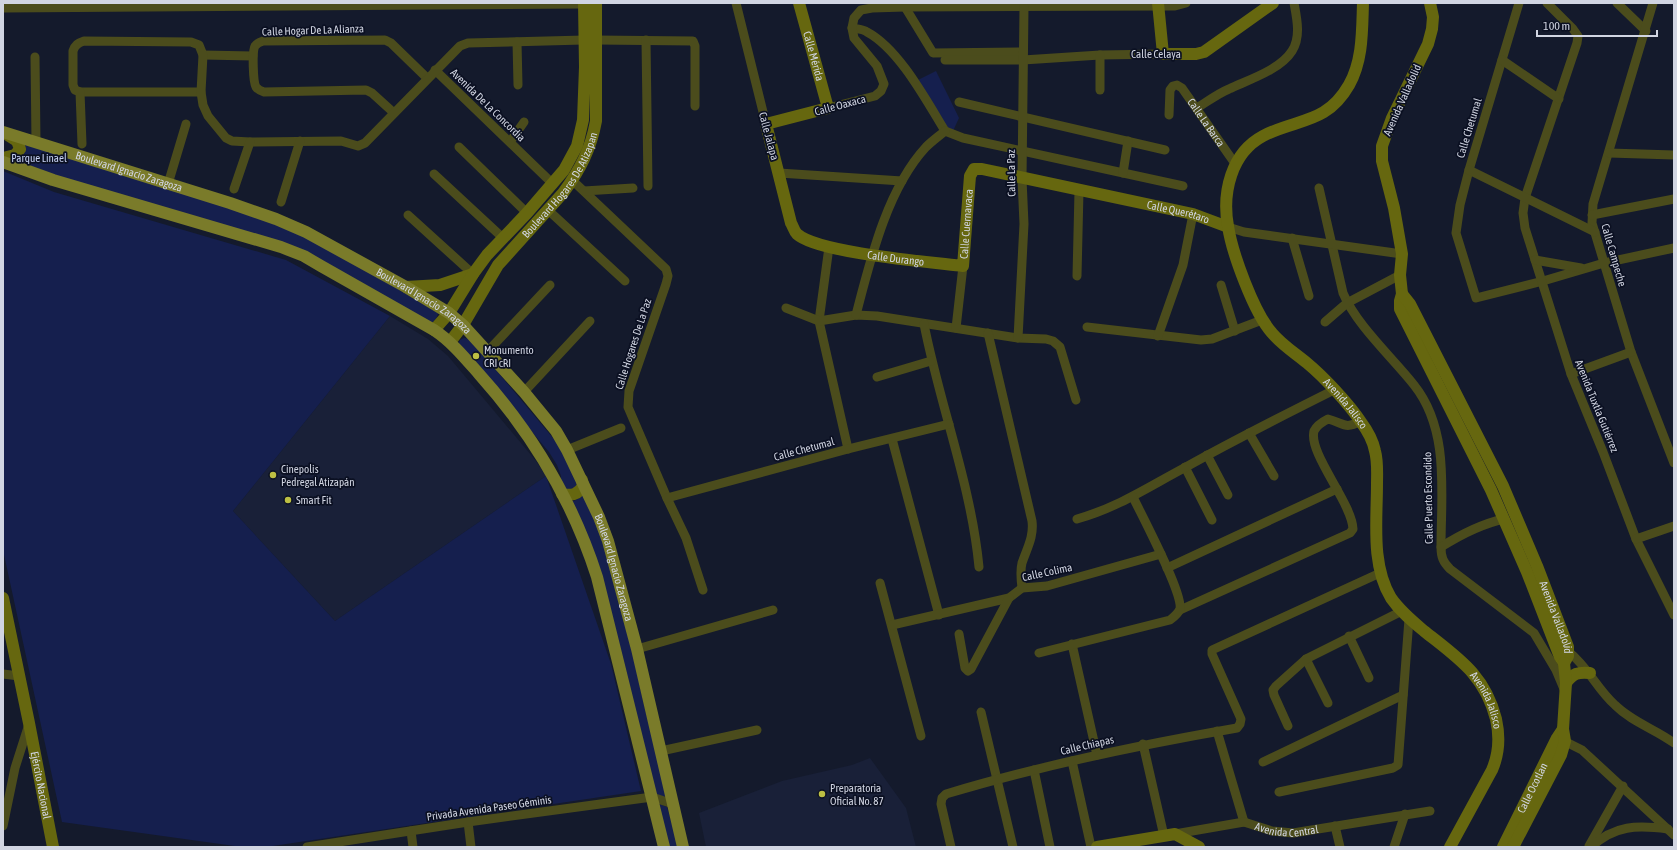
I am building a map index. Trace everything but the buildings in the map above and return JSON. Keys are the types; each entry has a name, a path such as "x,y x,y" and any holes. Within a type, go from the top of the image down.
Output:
{"main road":[{"name":"Boulevard Ignacio Zaragoza","path":"3,132 276,219 306,232 406,287 449,313 488,351 556,431 567,450 599,517 608,541 637,649 684,847"},
{"name":"Boulevard Ignacio Zaragoza","path":"3,162 53,180 281,247 304,256 434,330 450,342 524,429 562,494 589,552 597,577 664,847"}],"street":[{"path":"3,8 588,3"},
{"name":"Boulevard Hogares De Atizapan","path":"450,342 463,325 498,265 548,210 572,180 583,163 593,136 596,121 591,67 588,3"},
{"name":"Calle Jalapa","path":"736,3 791,223 796,233 806,239 829,247"},
{"name":"Calle Mérida","path":"799,3 828,108"},
{"path":"1183,186 1022,152 963,138 945,131 912,79 893,54 878,39 866,31 852,28 854,18 861,10 872,8 1159,4 1175,6 1186,3"},
{"name":"Calle Celaya","path":"1023,56 1196,54 1204,52 1273,3"},
{"path":"1197,108 1227,90 1268,71 1281,63 1292,52 1297,38 1298,22 1294,3"},
{"name":"Avenida Jalisco","path":"1363,3 1360,57 1348,86 1338,100 1326,111 1312,119 1264,135 1247,149 1236,165 1229,180 1226,196 1228,227 1234,250 1254,305 1262,320 1270,332 1307,363 1334,390 1361,421 1375,451 1377,465 1377,546 1380,573 1392,600 1405,615 1472,670 1492,702 1497,725 1498,744 1494,764 1450,847"},
{"name":"Avenida Valladolid","path":"1430,3 1433,23 1428,44 1392,118 1382,146 1382,161 1396,214 1402,254 1400,275 1402,294 1400,309 1491,490 1564,663"},
{"name":"Calle Chetumal","path":"1519,3 1469,170 1595,232"},
{"name":"Avenida Tuxtla Gutiérrez","path":"1547,3 1573,28 1578,36 1559,99 1525,198 1523,213 1525,228 1543,281 1571,374 1636,539 1674,615"},
{"path":"1617,3 1646,31"},
{"name":"Calle Campeche","path":"1654,3 1593,204 1592,215 1595,232 1631,352 1674,463"},
{"path":"1159,4 1162,54"},
{"path":"905,7 933,53 1023,56"},
{"name":"Calle La Paz","path":"1018,338 1024,224 1022,152 1024,7"},
{"name":"Calle Oaxaca","path":"766,124 875,96 881,91 884,84 877,66 854,38 852,28"},
{"name":"Calle Hogar De La Alianza","path":"253,56 254,46 258,42 263,41 382,40 391,43 427,78"},
{"name":"Avenida De La Concordia","path":"553,184 435,70 460,46 468,43 590,40 694,41 695,106"},
{"path":"646,40 648,186"},
{"path":"201,92 80,92 75,90 73,85 73,52 75,46 84,41 191,42 199,45 203,55 201,92 204,109 226,138 232,141 345,141 358,146 362,145 435,70"},
{"path":"517,42 518,85"},
{"path":"203,55 253,56 254,82 256,87 264,92 366,90 394,113"},
{"path":"1100,55 1100,90"},
{"path":"945,60 1023,56"},
{"path":"35,57 36,142"},
{"path":"1502,60 1559,99"},
{"name":"Boulevard Hogares De Atizapan","path":"434,330 449,313 472,274 553,184 571,157 581,134 591,67"},
{"name":"Calle La Barca","path":"1169,115 1170,90 1173,86 1177,85 1182,88 1197,108 1236,165"},
{"path":"80,92 82,144"},
{"path":"959,102 1165,150"},
{"path":"510,142 524,122"},
{"path":"168,184 186,124"},
{"path":"856,315 872,255 890,206 902,181 926,147 945,131"},
{"path":"3,132 17,141 20,149 11,157 3,158"},
{"path":"1123,173 1128,141"},
{"path":"234,189 250,142"},
{"path":"281,202 300,142"},
{"path":"459,147 528,213"},
{"path":"1609,153 1674,155"},
{"name":"Calle Cuernavaca","path":"956,328 963,266 970,176 974,169 982,169 1022,179"},
{"path":"1469,170 1460,205 1456,233 1476,298 1543,281 1604,262 1674,248"},
{"path":"779,173 902,181"},
{"path":"434,174 503,238"},
{"name":"Calle Querétaro","path":"1022,179 1193,214 1244,232 1402,254"},
{"name":"Calle Hogares De La Paz","path":"572,180 666,269 668,276 666,284 628,399 630,414 686,538 703,590"},
{"path":"584,191 633,188"},
{"name":"Calle Puerto Escondido","path":"1319,188 1343,294 1347,303 1356,317 1415,386 1427,408 1436,433 1441,459 1441,556 1444,563 1534,633 1565,688"},
{"path":"1077,276 1079,191"},
{"path":"1592,215 1674,199"},
{"path":"548,210 625,281"},
{"path":"1158,336 1184,265 1193,214"},
{"path":"406,287 440,285 472,274 408,215"},
{"path":"1292,238 1309,296"},
{"path":"829,247 819,321 848,449"},
{"name":"Calle Durango","path":"829,247 872,255 963,266"},
{"path":"1535,260 1582,269"},
{"path":"1326,322 1347,303 1400,275"},
{"path":"488,351 550,285"},
{"path":"1220,285 1235,331"},
{"name":"Avenida Valladolid","path":"1402,294 1410,304 1503,486 1537,566 1569,652 1564,663"},
{"path":"786,308 819,321 856,315 891,318 1018,338 1046,339 1054,341 1060,346 1076,400"},
{"path":"1087,327 1201,340 1212,339 1262,320"},
{"path":"524,392 590,321"},
{"path":"924,324 931,361 973,518 979,567"},
{"path":"988,333 1032,521 1033,531 1031,541 1022,564 1022,588"},
{"path":"1571,374 1631,352"},
{"path":"877,377 931,361"},
{"path":"1077,519 1108,509 1133,497 1207,455 1334,390"},
{"path":"1039,653 1170,620 1180,610 1350,533 1353,529 1353,523 1318,452 1314,442 1314,432 1320,423 1328,419 1336,421 1344,426 1352,426 1361,421"},
{"name":"Calle Chetumal","path":"667,498 848,449 949,424"},
{"path":"567,450 621,428"},
{"path":"1249,433 1274,476"},
{"path":"892,439 940,615"},
{"path":"1207,455 1228,495"},
{"path":"1185,467 1212,520"},
{"path":"562,494 568,496 577,493 583,486 582,480"},
{"path":"1167,568 1337,489"},
{"path":"1133,497 1167,568 1180,603 1180,610"},
{"path":"1441,547 1481,526 1504,519"},
{"path":"1636,539 1674,526"},
{"name":"Calle Colima","path":"892,625 1009,598 1022,588 1047,586 1161,554"},
{"name":"Calle Chiapas","path":"951,847 941,804 942,798 946,794 996,779 1143,744 1237,728 1240,724 1240,719 1212,654 1212,650 1380,573"},
{"path":"880,583 921,736"},
{"name":"Ejército Nacional","path":"3,598 53,847"},
{"path":"960,634 966,668 968,671 971,669 1009,598"},
{"path":"637,649 773,610"},
{"path":"1280,792 1393,768 1398,765 1403,695 1405,615 1349,636 1306,659 1276,686 1273,690 1288,726"},
{"path":"1349,636 1369,678"},
{"path":"1072,644 1096,755"},
{"path":"1569,652 1590,673 1614,704 1630,718 1674,743"},
{"path":"1306,659 1328,703"},
{"name":"Calle Ocotlan","path":"1513,847 1561,755 1565,688 1564,663"},
{"path":"1565,688 1572,675 1576,673 1590,673"},
{"path":"3,674 19,676"},
{"path":"1263,762 1403,695"},
{"path":"981,712 1013,847"},
{"path":"3,826 15,768 29,723"},
{"path":"661,751 757,730"},
{"path":"1217,731 1244,822"},
{"path":"1562,736 1582,750 1623,786 1671,832"},
{"name":"Calle Ocotlan","path":"1502,847 1562,736"},
{"path":"1143,744 1169,835 1199,847"},
{"path":"1072,761 1091,847"},
{"path":"1034,770 1050,847"},
{"path":"1590,847 1623,786"},
{"name":"Privada Avenida Paseo Géminis","path":"307,847 357,843 411,831 468,822 652,797 673,804"},
{"name":"Avenida Central","path":"1097,847 1150,843 1169,835 1244,822 1283,833 1430,811"},
{"path":"1394,847 1405,814"},
{"path":"468,822 471,847"},
{"path":"1335,826 1340,847"},
{"path":"1590,847 1602,837 1615,831 1631,827 1647,826 1671,832"},
{"path":"411,831 413,847"}],"shaded area":[{"path":"390,316 428,339 448,356 536,461 546,476 335,621 233,511"},
{"name":"Preparatoria Oficial No. 87","path":"870,758 906,808 916,847 706,847 699,813 782,781 852,765"}],"green space":[{"path":"936,71 959,118 953,131 945,129 916,81"},
{"name":"Parque Linael","path":"22,142 291,227 438,313 437,316 430,324 335,268 53,175 16,161"},
{"path":"3,171 54,192 286,260 390,316 233,511 335,621 546,476 611,664 641,791 266,847 242,847 62,822 3,550"},
{"path":"464,338 470,339 558,444 580,487 568,495 561,483 561,476 557,465 549,452 458,345 460,340"},
{"path":"584,493 600,533 629,635 643,701 667,797 653,795 630,694 566,499 574,501"},
{"path":"655,802 667,807 679,847 666,847"}],"place":[{"name":"Monumento CRI cRI","path":"476,356"},
{"name":"Cinepolis Pedregal Atizapán","path":"273,475"},
{"name":"Smart Fit","path":"288,500"},
{"name":"Preparatoria Oficial No. 87","path":"822,794"}]}
